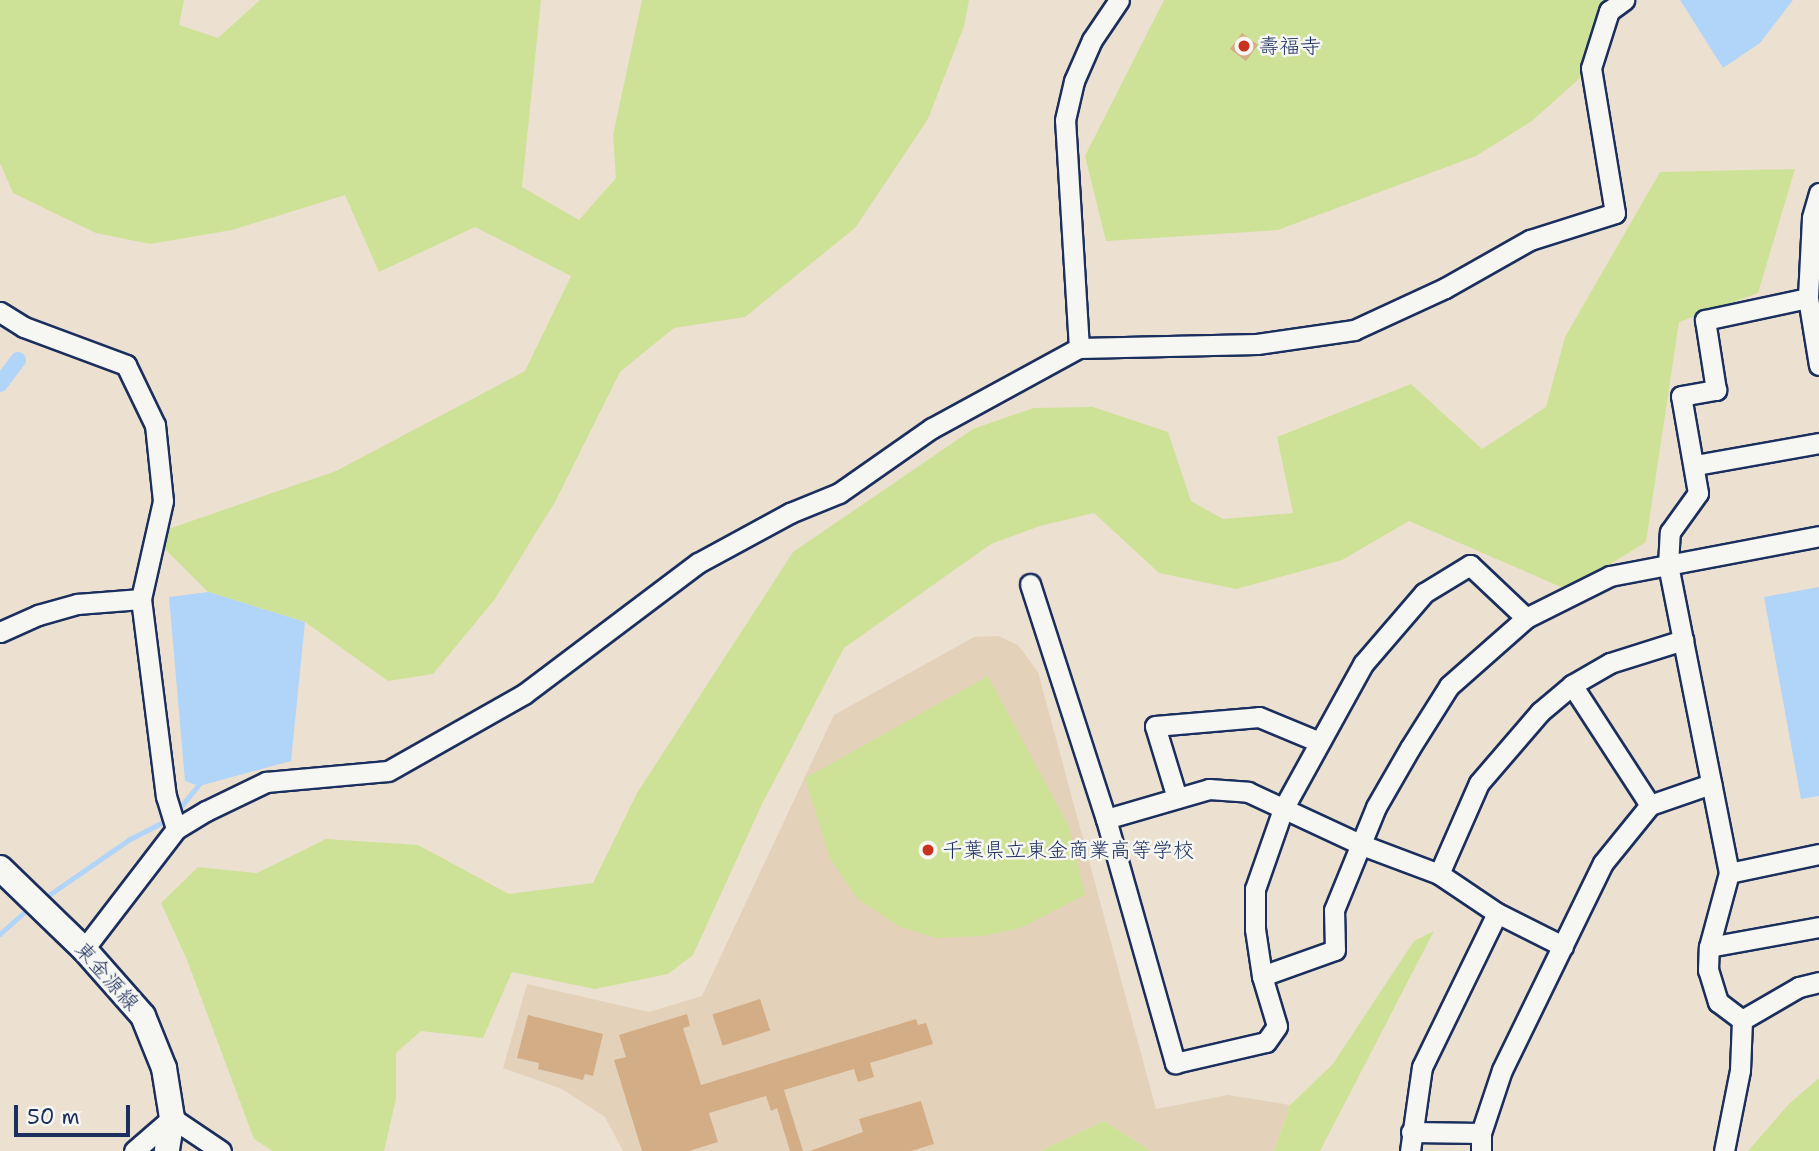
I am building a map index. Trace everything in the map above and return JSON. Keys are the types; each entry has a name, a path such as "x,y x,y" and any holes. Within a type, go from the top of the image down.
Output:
{"main road":[{"name":"東金源線","path":"0,867 84,949 143,1016 159,1047 172,1118 167,1151"}],"street":[{"path":"1079,348 1065,120 1074,81 1092,40 1119,0"},
{"path":"84,949 176,829 223,800 266,782 388,771 524,694 698,563 790,513 839,493 932,428 1079,348 1257,344 1353,330 1445,288 1530,240 1615,214 1591,68 1609,11 1624,0"},
{"path":"1819,193 1812,218 1808,298 1819,365"},
{"path":"1742,1020 1718,1002 1708,970 1709,947 1729,873 1668,566 1670,532 1698,494 1696,465 1681,396 1716,390 1705,320 1808,298"},
{"path":"0,312 24,327 126,365 155,425 163,501 141,599 166,796 176,829"},
{"path":"1696,465 1819,443"},
{"path":"1262,975 1335,950 1334,910 1376,807 1449,686 1526,618 1610,576 1819,536"},
{"path":"1030,584 1106,819 1175,1063 1266,1042 1277,1026 1262,975 1255,929 1255,889 1283,809 1317,741 1363,664 1424,593 1470,565 1526,618"},
{"path":"0,632 38,615 77,604 141,599"},
{"path":"1440,874 1479,783 1540,712 1572,685 1610,663 1683,640"},
{"path":"1572,685 1650,805"},
{"path":"1177,798 1155,726 1259,717 1317,741"},
{"path":"1497,913 1422,1067 1410,1142 1481,1142 1502,1070 1603,863 1650,805 1711,784"},
{"path":"1106,819 1209,789 1248,792 1362,845 1440,874 1497,913 1563,946"},
{"path":"1729,873 1819,854"},
{"path":"1709,947 1819,927"},
{"path":"1742,1020 1800,987 1819,982"},
{"path":"1724,1151 1740,1070 1742,1020"},
{"path":"134,1151 172,1118 221,1151"}],"shaded area":[{"name":"千葉県立東金商業高等学校","path":"998,636 1018,645 1038,672 1156,1109 1228,1095 1290,1105 1274,1151 1151,1151 1104,1121 1040,1151 623,1151 605,1117 562,1089 503,1068 527,984 649,1012 702,996 834,715 974,637"}],"green space":[{"path":"0,0 184,0 179,25 218,38 260,0 541,0 522,187 579,220 616,178 613,135 642,0 969,0 964,26 928,119 855,228 745,317 674,328 620,372 555,502 495,599 433,674 388,681 305,622 208,592 151,535 336,471 525,371 571,276 475,227 379,272 345,195 232,230 150,244 96,233 54,213 13,193 0,163"},
{"path":"1164,0 1618,0 1591,68 1532,121 1476,156 1278,230 1106,241 1085,156"},
{"path":"1795,169 1758,293 1679,322 1646,542 1568,590 1409,521 1342,560 1236,589 1159,573 1094,513 1040,526 991,544 844,648 762,804 693,955 668,974 595,989 512,972 483,1038 421,1031 396,1053 396,1099 384,1151 273,1151 254,1139 187,960 161,903 198,867 257,873 326,839 418,845 509,894 593,883 637,793 793,552 973,429 1033,408 1093,407 1168,432 1191,501 1223,519 1293,513 1277,437 1411,384 1482,449 1546,407 1565,337 1660,172"},
{"path":"988,676 1068,825 1085,895 1020,928 983,936 936,938 898,926 858,899 830,859 805,778"},
{"path":"1434,931 1320,1151 1274,1151 1290,1105 1332,1065 1414,941"},
{"path":"1819,1078 1819,1151 1748,1151 1789,1104"},
{"path":"1104,1121 1151,1151 1040,1151"}],"water":[{"path":"1680,0 1793,0 1760,43 1723,68"},
{"path":"1819,587 1819,796 1801,799 1764,597"},
{"path":"208,592 305,622 291,761 199,786 185,781 169,597"}],"building":[{"path":"1242,33 1258,45 1246,61 1230,49"},
{"path":"760,999 770,1030 723,1046 712,1014"},
{"path":"687,1014 690,1026 683,1028 701,1085 916,1019 918,1025 926,1023 933,1044 870,1063 874,1077 858,1082 854,1069 784,1090 803,1151 790,1151 777,1108 771,1111 766,1096 709,1113 718,1142 689,1151 642,1151 614,1060 626,1057 619,1035"},
{"path":"528,1015 603,1034 593,1076 585,1074 583,1080 538,1069 539,1063 517,1058"},
{"path":"921,1101 934,1144 911,1151 810,1151 863,1132 859,1119"}],"waterway":[{"path":"0,384 18,360"},
{"path":"179,809 202,781"},
{"path":"43,899 130,839 165,821"},
{"path":"0,934 29,908"}],"place":[{"name":"壽福寺","path":"1244,46"},
{"name":"千葉県立東金商業高等学校","path":"928,850"}]}
